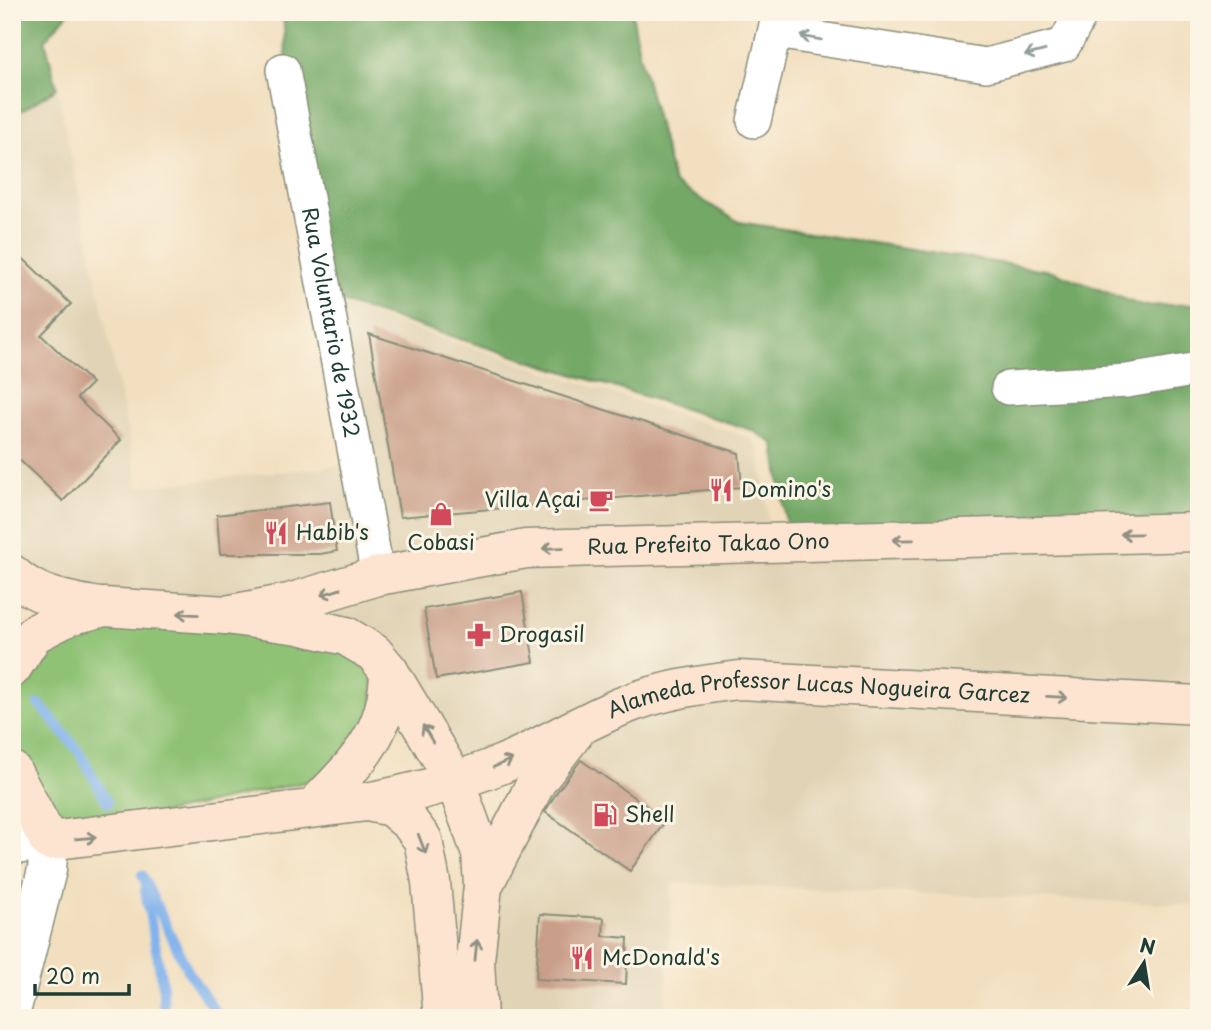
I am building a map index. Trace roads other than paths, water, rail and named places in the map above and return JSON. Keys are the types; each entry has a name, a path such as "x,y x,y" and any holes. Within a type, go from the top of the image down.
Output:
{"main road":[{"name":"Rua Prefeito Takao Ono","path":"226,615 299,601 378,576 526,549 1199,532"},
{"path":"12,574 24,585 56,599 104,607 226,615 299,625 346,636 374,653 389,671 456,781 481,853 483,886 475,960 478,1018"},
{"path":"12,668 34,634 69,616 104,607"},
{"path":"389,671 385,708 377,733 343,805 391,807 410,823 423,840 430,882 443,1018"},
{"name":"Alameda Professor Lucas Nogueira Garcez","path":"31,843 343,805 456,781 502,764 621,706 678,688 739,680 1199,705"},
{"path":"483,886 537,781 583,724"},
{"path":"12,771 31,843"}],"street":[{"path":"754,121 777,22 986,65 1064,45 1082,12"},
{"name":"Rua Voluntario de 1932","path":"283,70 378,576"},
{"path":"1008,388 1127,381 1199,369"},
{"path":"12,1008 47,870 31,843"},
{"path":"12,867 24,884 30,937"}],"waterway":[{"path":"39,704 78,750 108,803"},
{"path":"142,875 189,973 220,1018"},
{"path":"145,890 163,987 164,1018"}],"place":[{"name":"Domino's","path":"721,490"},
{"name":"Villa Açai","path":"601,500"},
{"name":"Cobasi","path":"441,514"},
{"name":"Habib's","path":"276,533"},
{"name":"Drogasil","path":"479,635"},
{"name":"Shell","path":"605,815"},
{"name":"McDonald's","path":"582,958"}]}
